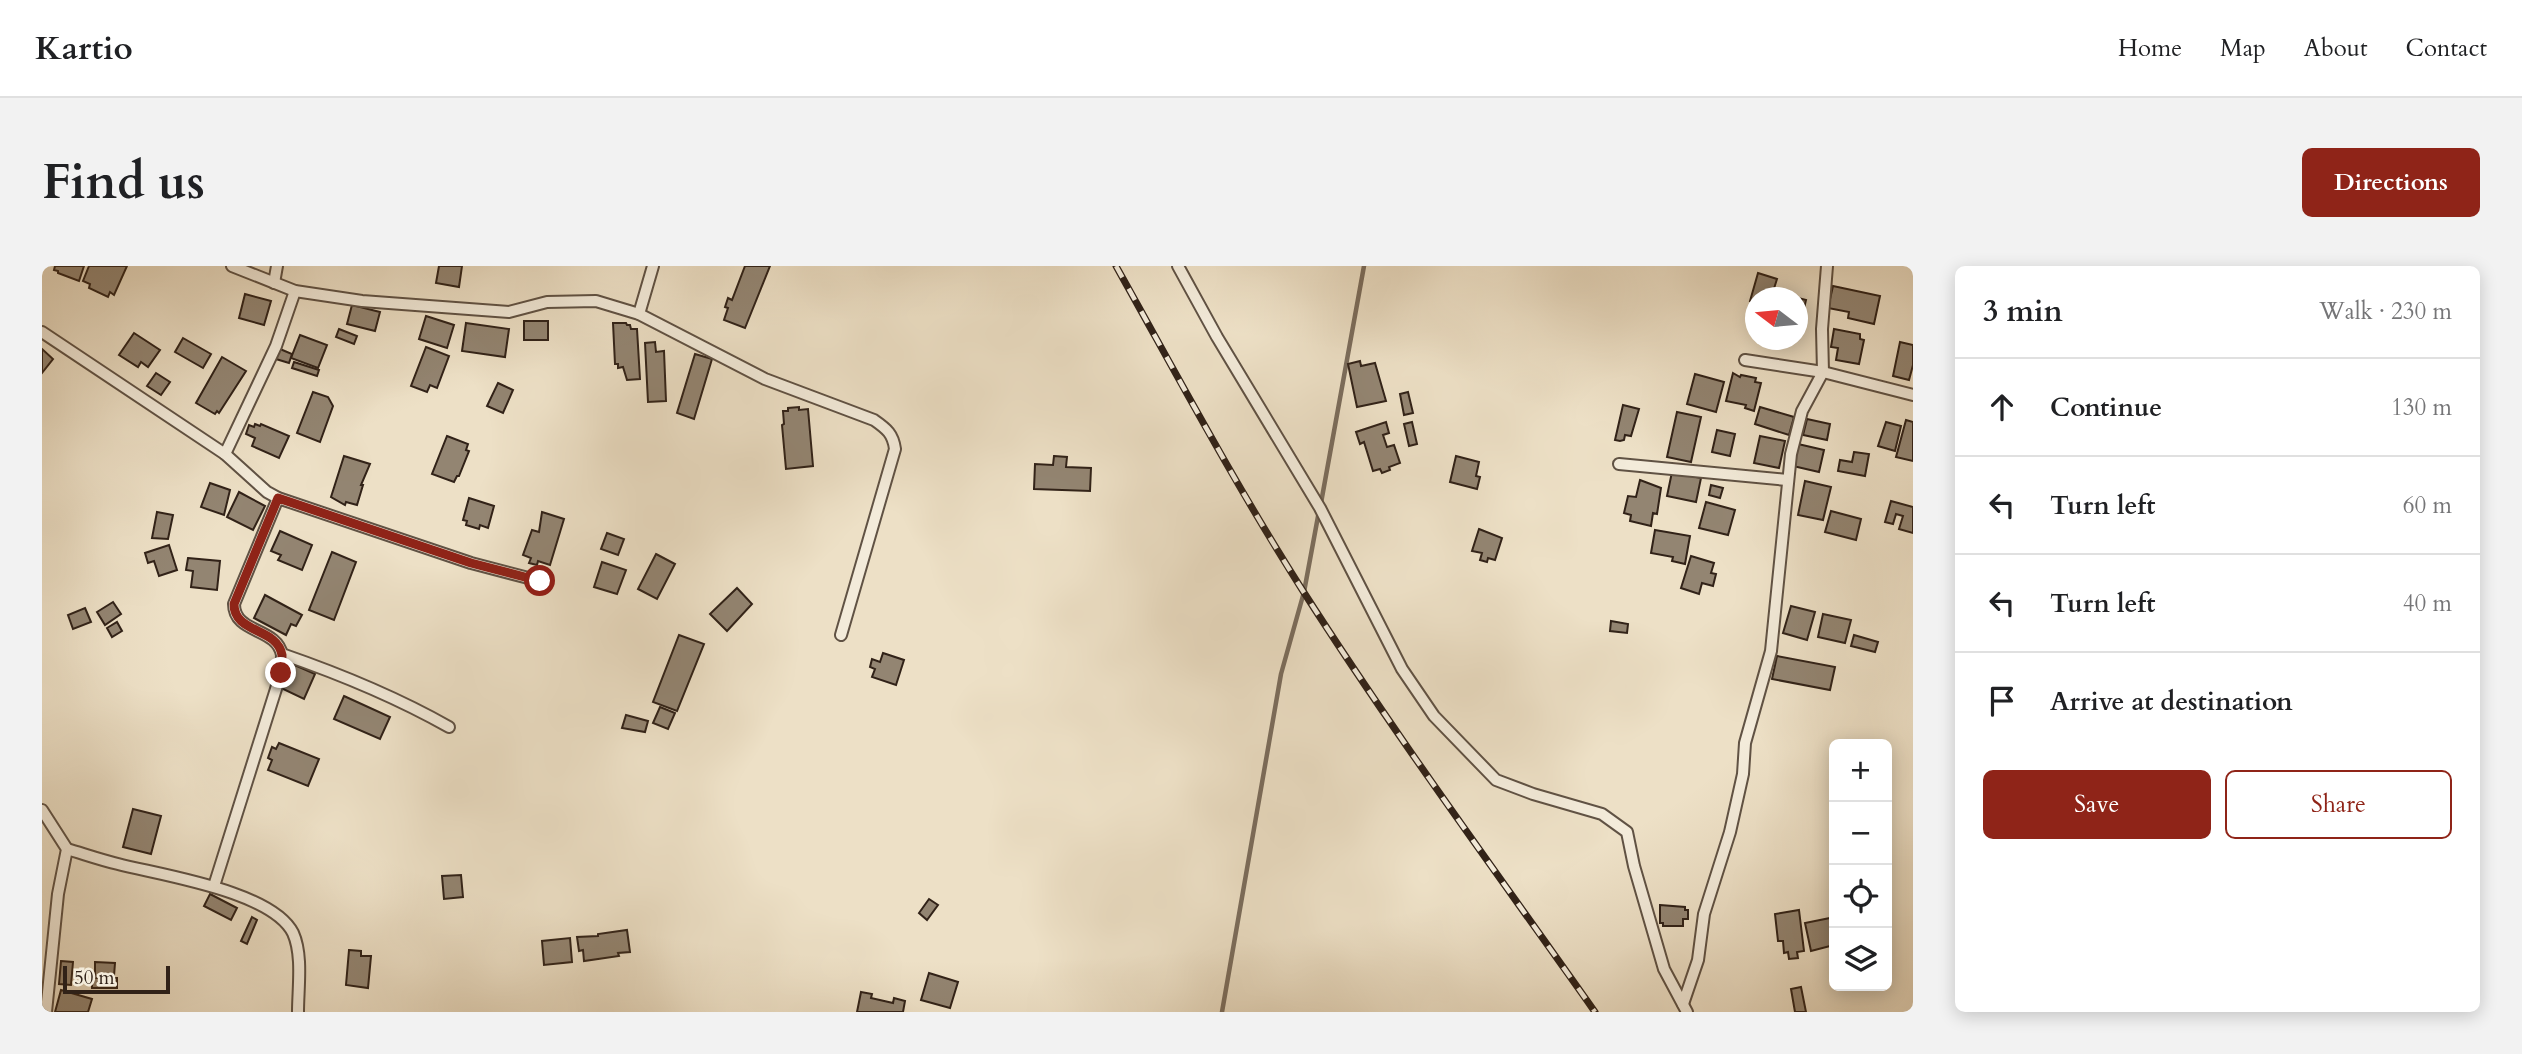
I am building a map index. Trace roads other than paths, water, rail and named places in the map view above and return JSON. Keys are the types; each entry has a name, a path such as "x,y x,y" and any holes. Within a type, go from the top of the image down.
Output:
{"street":[{"path":"232,266 295,291 411,305 509,312 547,302 596,302 639,314 765,379 874,420 894,438 895,449 841,635"},
{"path":"274,283 277,266"},
{"path":"639,314 653,266"},
{"path":"1178,266 1217,337 1320,508 1402,669 1434,716 1496,780 1602,814 1627,832 1634,866 1664,969 1685,1008"},
{"path":"1685,1008 1698,960 1704,914 1730,832 1743,774 1745,743 1771,651 1787,480 1801,411 1823,372 1822,329 1827,266"},
{"path":"225,454 276,346 295,291"},
{"path":"42,332 225,454 267,492 278,498 471,563 540,581"},
{"path":"1745,360 1823,372 1871,382 1913,395"},
{"path":"1619,464 1787,480"},
{"path":"214,886 281,673 282,654 274,640 240,622 234,613 234,604 278,498"},
{"path":"282,654 331,671 416,708 449,727"},
{"path":"42,810 67,849 214,886 275,912 294,935 298,954 298,1012"},
{"path":"46,1012 46,950 67,849"}],"waterway":[{"path":"1321,503 1364,266"},
{"path":"1222,1012 1281,674 1304,592 1319,511"}],"railway":[{"path":"1116,266 1230,471 1303,591 1410,751 1595,1012"}]}
